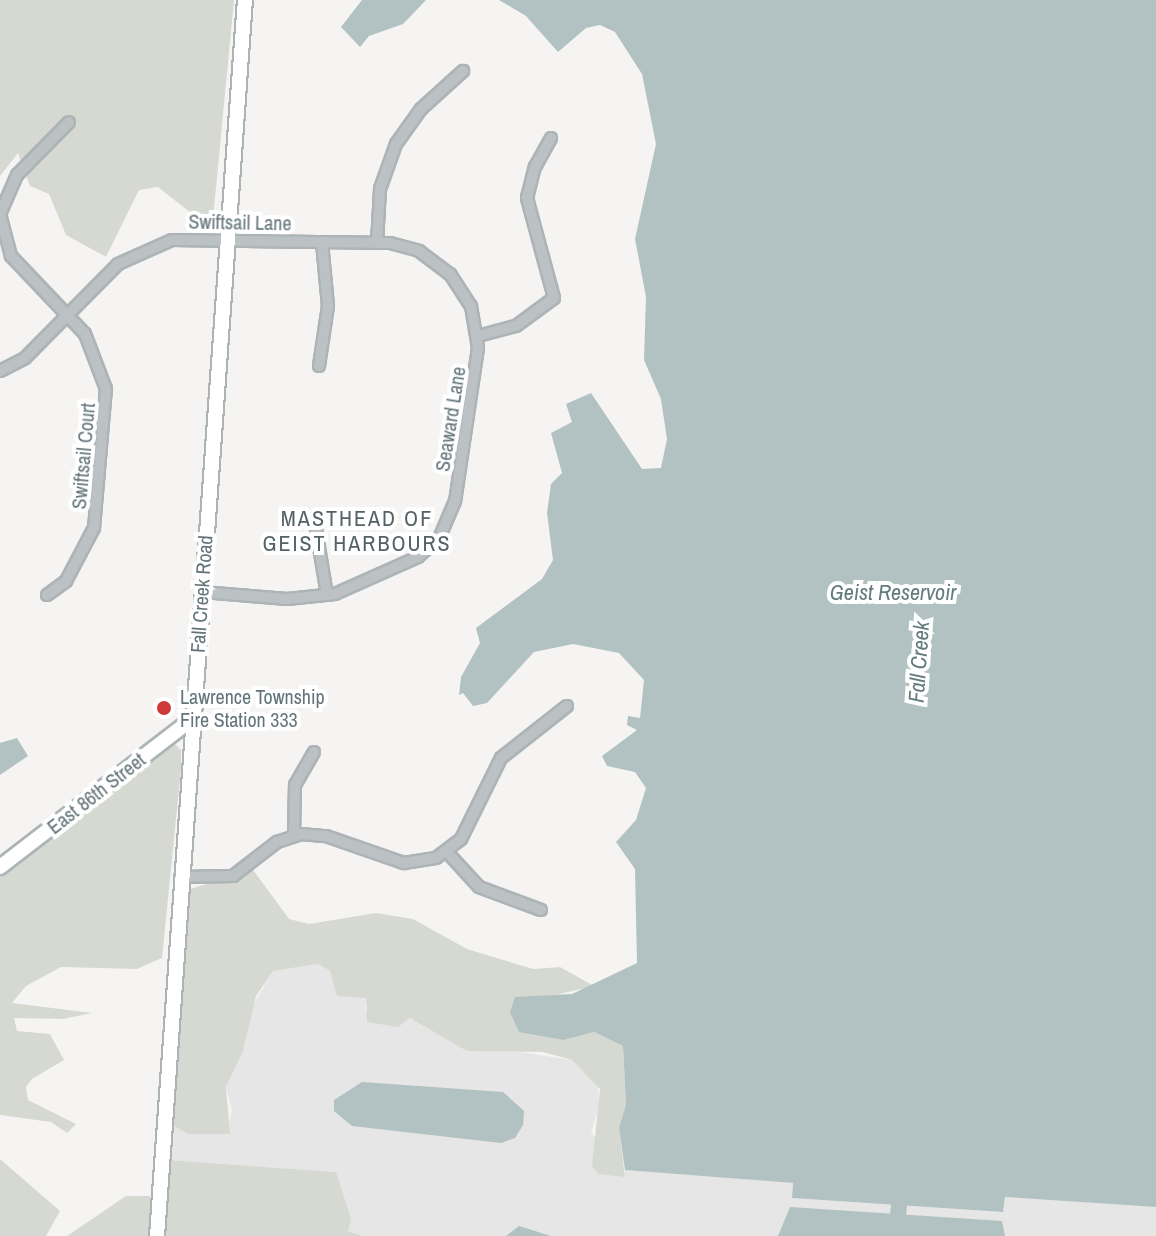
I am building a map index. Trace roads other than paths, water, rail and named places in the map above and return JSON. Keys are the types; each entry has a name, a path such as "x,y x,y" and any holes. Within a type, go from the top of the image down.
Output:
{"main road":[{"name":"Fall Creek Road","path":"157,1236 180,877 245,0"},
{"name":"East 86th Street","path":"0,867 192,719"}],"street":[{"path":"377,243 380,189 396,144 421,109 463,71"},
{"name":"Swiftsail Court","path":"47,595 79,563 94,528 107,415 99,360 68,313 13,260 0,214 17,175 69,122"},
{"path":"478,336 516,326 554,298 527,198 535,167 551,138"},
{"name":"Swiftsail Lane","path":"0,371 25,358 111,271 143,249 190,237 377,243 419,251 447,271 468,298 478,336"},
{"path":"319,366 328,306 322,242"},
{"name":"Seaward Lane","path":"202,592 287,599 327,595 353,589 418,557 443,533 455,501 478,336"},
{"path":"315,523 327,595"},
{"path":"180,877 233,876 277,842 294,835 319,835 404,863 431,860 447,852 466,830 501,758 567,706"},
{"path":"294,835 295,785 314,752"},
{"path":"447,852 479,887 541,910"}],"water":[{"path":"362,0 426,0 403,24 369,36 360,47 341,27"},
{"name":"Geist Reservoir","path":"499,0 1156,0 1156,1207 1005,1197 1003,1212 792,1198 793,1183 625,1170 619,1128 626,1104 623,1046 594,1032 564,1040 519,1032 510,1012 515,997 572,994 637,963 635,869 616,842 636,820 646,788 635,772 607,766 602,756 637,730 627,725 628,716 640,718 644,680 619,653 573,644 534,652 487,703 473,706 463,693 459,695 461,677 480,643 476,628 542,579 553,560 547,513 551,484 562,473 551,433 572,422 566,404 591,393 642,469 661,468 667,439 661,399 644,360 646,297 635,239 656,144 642,74 615,32 600,25 586,28 558,52 526,16"},
{"path":"17,738 28,756 0,775 0,743"},
{"path":"362,1082 503,1092 524,1111 523,1125 515,1138 501,1143 352,1126 334,1111 334,1100"},
{"path":"790,1207 1002,1221 1005,1236 778,1236"},
{"path":"519,1226 551,1236 506,1236"}],"waterway":[{"name":"Fall Creek","path":"896,1236 901,1186"}],"place":[{"name":"Lawrence Township Fire Station 333","path":"164,708"}],"district":[{"name":"MASTHEAD OF GEIST HARBOURS","path":"357,530"}]}
